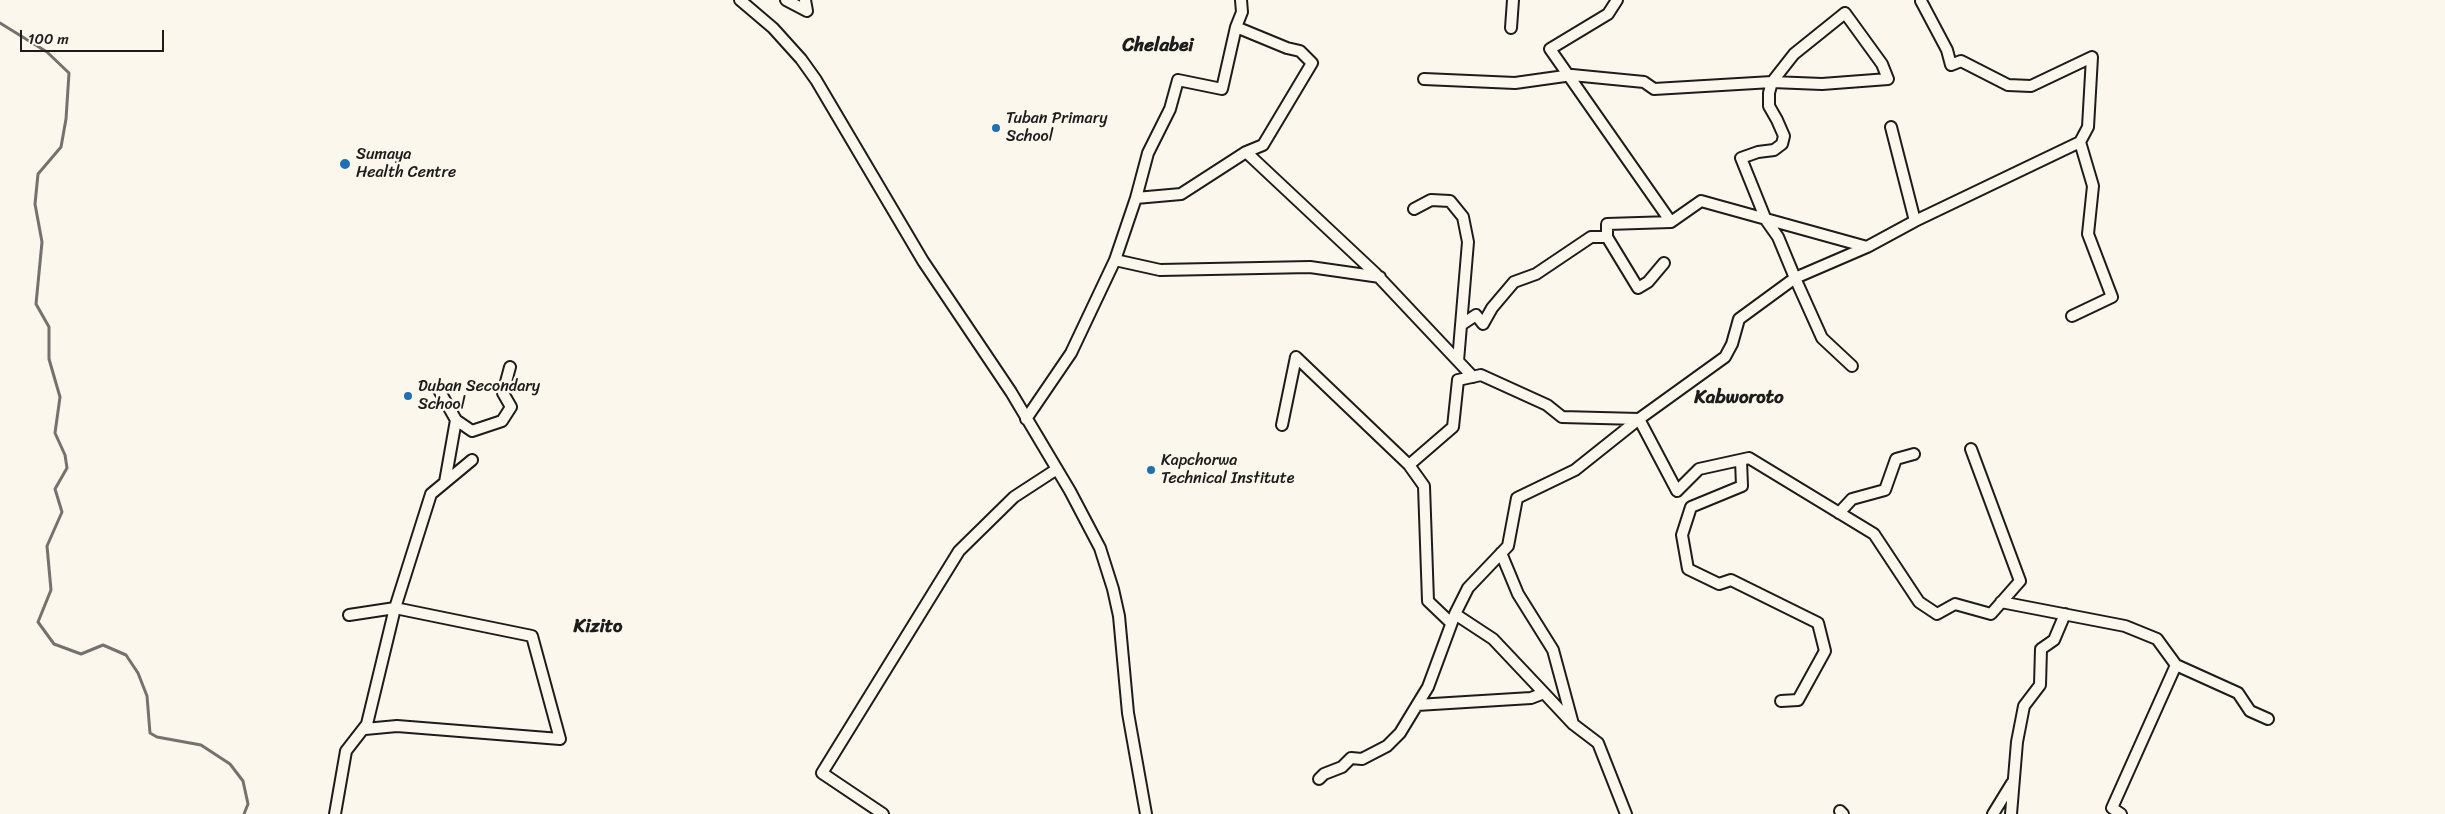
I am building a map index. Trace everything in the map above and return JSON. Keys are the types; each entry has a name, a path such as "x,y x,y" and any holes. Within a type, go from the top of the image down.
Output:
{"street":[{"path":"786,0 807,11 805,0"},
{"path":"1026,419 1071,353 1115,260 1136,198 1148,153 1170,109 1178,80 1222,89 1236,27 1242,12 1241,0"},
{"path":"1511,28 1513,0"},
{"path":"1617,0 1608,14 1550,49 1671,222"},
{"path":"745,1 801,58 816,80 923,261 1057,468 1100,548 1119,616 1128,713 1146,814"},
{"path":"1319,779 1324,774 1342,767 1351,758 1362,759 1387,746 1400,733 1428,687 1453,619 1468,588 1508,546 1517,498 1575,470 1639,419 1725,357 1732,344 1739,319 1795,278 1867,247 1915,220 2080,142 2088,127 2092,57 2031,86 2008,85 1961,60 1951,65 1947,50 1921,1"},
{"path":"1424,80 1515,83 1569,75 1644,82 1654,89 1772,82 1822,84 1888,79 1882,64 1845,13 1794,54 1772,82 1768,92 1768,106 1784,136 1782,144 1774,150 1758,152 1741,158 1766,220 1778,237 1822,338 1852,366"},
{"path":"1136,198 1181,194 1246,152 1263,146 1312,63 1300,51 1287,48 1236,27"},
{"path":"1891,127 1915,220"},
{"path":"2072,316 2112,297 2088,234 2093,186 2080,142"},
{"path":"1246,152 1380,277 1473,377"},
{"path":"1414,209 1431,200 1450,202 1463,217 1468,242 1458,361"},
{"path":"1664,263 1648,282 1638,288 1606,236 1607,224 1671,222 1701,201 1867,247"},
{"path":"1461,325 1476,316 1483,324 1492,308 1514,282 1536,274 1591,237 1606,236"},
{"path":"1115,260 1160,270 1310,267 1380,277"},
{"path":"1282,425 1296,356 1410,465 1424,486 1428,601 1453,619 1493,639 1573,724 1598,743 1626,814"},
{"path":"439,390 456,420 472,431 502,421 511,407 503,393 510,367"},
{"path":"1410,465 1453,427 1458,380 1481,375 1547,405 1562,417 1639,419"},
{"path":"1639,419 1677,491 1699,468 1749,458 1874,534 1919,602 1937,614 1955,604 1991,614 2020,581 1971,449"},
{"path":"446,482 456,420"},
{"path":"1839,513 1852,498 1885,490 1896,459 1914,454"},
{"path":"335,814 346,751 364,729 395,608 431,494 472,460"},
{"path":"1741,460 1742,486 1691,507 1682,535 1688,569 1719,584 1731,580 1818,623 1825,651 1798,700 1781,701"},
{"path":"883,814 822,773 959,551 1014,497 1057,468"},
{"path":"1501,553 1518,594 1553,650 1573,724"},
{"path":"2001,602 2124,626 2158,638 2176,665 2238,693 2250,711 2268,719"},
{"path":"349,615 395,608 532,636 560,739 397,726 364,729"},
{"path":"2011,814 2017,742 2024,706 2040,685 2041,649 2054,640 2065,614"},
{"path":"2121,814 2110,811 2176,665"},
{"path":"1417,705 1531,698 1544,693"},
{"path":"1993,814 2014,780"}],"waterway":[{"path":"0,23 47,52 69,73 66,119 61,147 38,174 35,204 42,242 36,304 49,327 49,359 60,397 55,433 65,455 67,468 55,489 62,512 47,546 51,590 38,622 54,644 81,654 103,645 126,655 138,673 147,696 150,733 157,737 201,745 230,764 243,781 248,804 244,814"}],"place":[{"name":"Tuban Primary School","path":"996,128"},
{"name":"Sumaya Health Centre","path":"345,164"},
{"name":"Duban Secondary School","path":"408,396"},
{"name":"Kapchorwa Technical Institute","path":"1151,470"}],"district":[{"name":"Chelabei","path":"1158,46"},
{"name":"Kabworoto","path":"1739,398"},
{"name":"Kizito","path":"598,627"}]}
